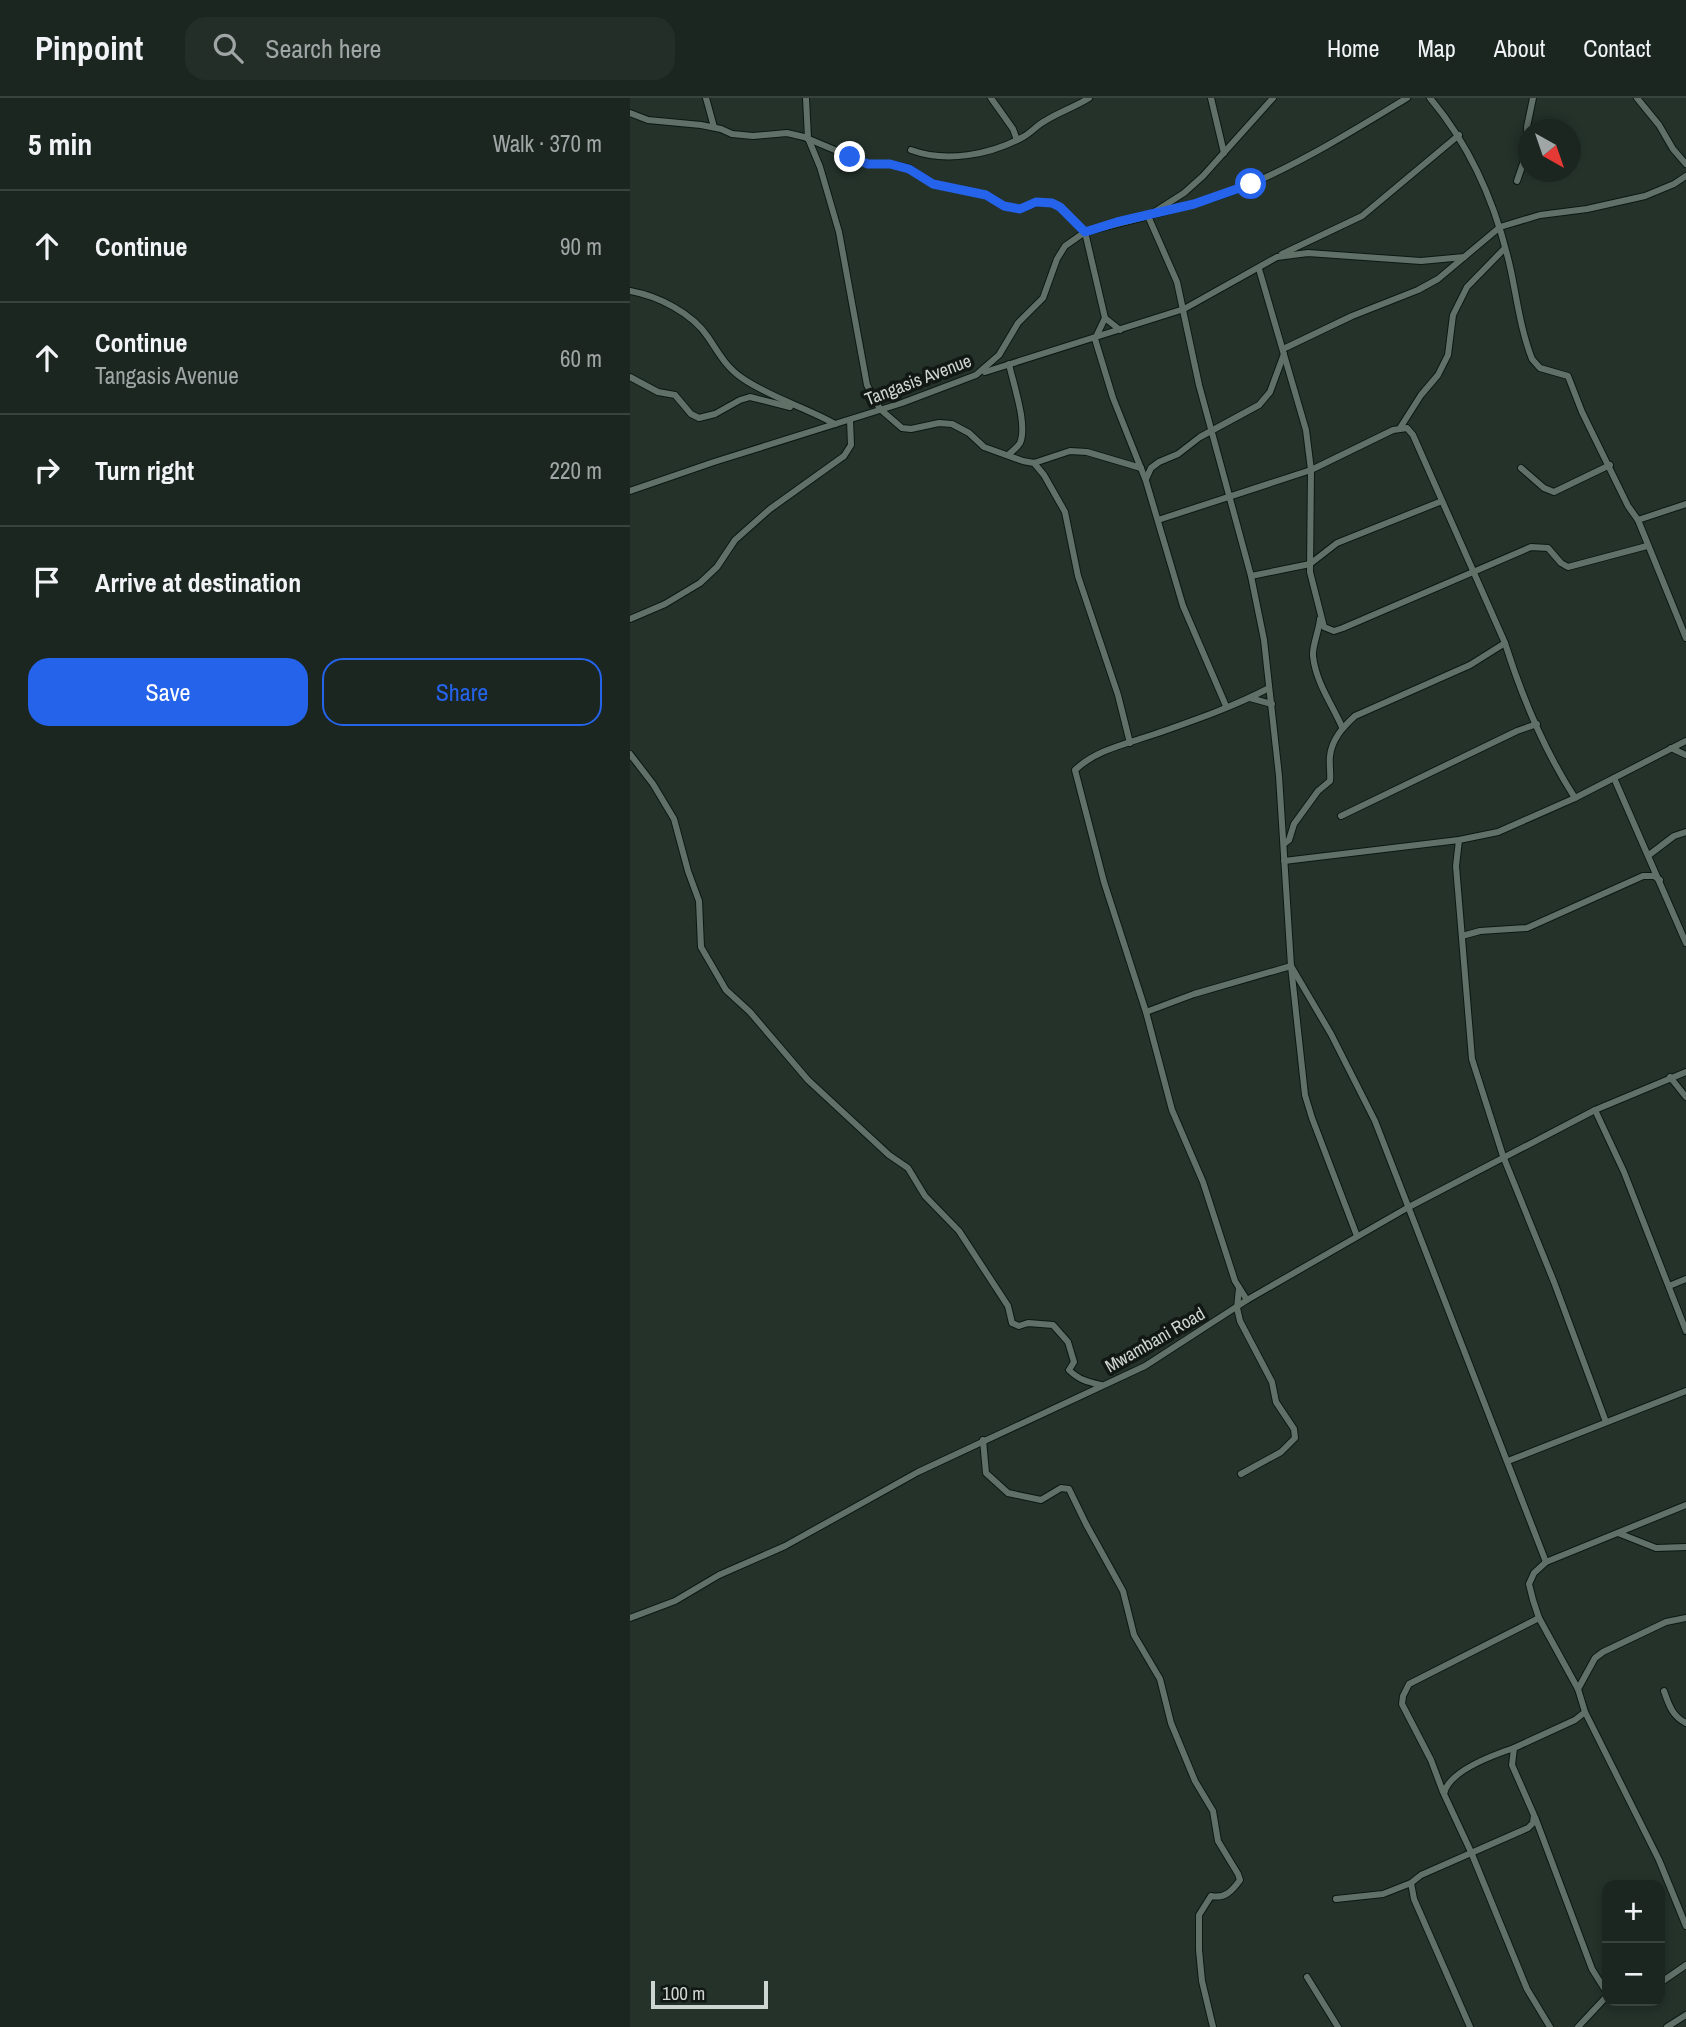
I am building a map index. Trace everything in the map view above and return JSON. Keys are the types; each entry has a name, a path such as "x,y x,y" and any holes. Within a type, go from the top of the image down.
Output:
{"street":[{"path":"706,98 714,127"},
{"path":"806,98 808,138 839,232 867,385 880,409 902,428 951,424 969,433 984,447 1034,463 1044,475 1065,512 1078,576 1118,695 1130,743"},
{"path":"991,98 1013,129 1017,140"},
{"path":"911,150 929,156 960,156 995,148 1027,135 1041,123 1089,98"},
{"path":"1211,98 1224,153"},
{"name":"Tangasis Avenue","path":"630,492 850,420 976,375 999,355 1018,323 1043,298 1057,259 1065,246 1085,232 1148,216 1184,192 1224,153 1273,98"},
{"path":"1357,1236 1305,1095 1291,966 1272,704 1264,640 1251,576 1199,385 1177,282 1148,216 1194,204 1251,184 1337,141 1407,98"},
{"path":"1430,98 1458,135 1485,186 1500,227 1532,359 1540,368 1568,376 1582,412 1628,506 1638,520 1685,632"},
{"path":"1517,181 1528,149 1527,127 1533,98"},
{"path":"1637,98 1686,163"},
{"path":"630,113 648,120 714,127 741,135 788,133 808,138 868,164 890,164 909,169 933,184 986,195 1004,206 1020,209 1036,202 1052,203 1060,207 1085,232 1105,318 1120,330"},
{"path":"976,375 1184,309 1277,257 1362,216 1458,135"},
{"path":"1146,481 1147,474 1159,462 1178,454 1200,437 1259,405 1270,392 1283,351 1352,316 1418,290 1438,279 1500,227 1540,215 1587,209 1645,196 1686,176"},
{"path":"1400,428 1421,395 1438,375 1448,355 1453,315 1467,287 1505,248"},
{"path":"1277,257 1308,253 1420,261 1464,257"},
{"path":"1259,269 1306,430 1311,470 1310,564 1324,627 1334,631 1531,547 1548,548 1568,568 1647,546"},
{"path":"630,291 668,304 698,324 721,359 740,377 797,408"},
{"path":"1105,318 1095,339 1113,398 1142,468 1183,606 1226,706"},
{"path":"1008,455 1018,446 1022,432 1009,365"},
{"path":"630,377 659,392 675,395 691,414 699,418 715,414 750,397 817,414 835,424"},
{"path":"630,619 665,604 699,583 716,567 735,540 770,509 844,456 851,445 850,420"},
{"path":"1158,520 1311,470 1400,428 1407,428 1413,435 1505,643 1515,675 1553,764 1575,798"},
{"path":"1034,463 1070,451 1087,452 1142,468"},
{"path":"1521,468 1544,488 1554,492 1610,465"},
{"path":"1251,576 1310,564 1337,543 1442,501"},
{"path":"1638,520 1686,503"},
{"path":"1677,616 1686,615"},
{"path":"1320,617 1313,657 1325,698 1342,727"},
{"path":"1284,844 1289,840 1294,824 1318,791 1330,781 1330,757 1342,727 1355,716 1470,665 1505,643"},
{"path":"1247,1300 1239,1287 1203,1182 1172,1110 1146,1012 1104,882 1075,770 1092,757 1250,698 1269,688"},
{"path":"1250,698 1272,704"},
{"path":"1341,816 1517,731 1537,724"},
{"path":"1284,861 1459,840 1498,832 1575,798 1686,741"},
{"path":"1671,748 1686,755"},
{"path":"630,754 653,784 674,819 699,901 701,947 726,990 750,1013 808,1080 889,1155 908,1168 925,1196 959,1231 1008,1306 1012,1323 1019,1326 1028,1323 1051,1323 1072,1350 1074,1362 1069,1370 1087,1382 1102,1385"},
{"path":"1614,778 1650,855 1686,943"},
{"path":"1650,855 1674,836 1686,832"},
{"path":"1459,840 1456,866 1472,1059 1503,1156 1606,1422"},
{"path":"1462,936 1480,931 1527,928 1643,876 1654,876 1660,880"},
{"path":"1146,1012 1194,994 1291,966"},
{"path":"1291,966 1331,1034 1375,1121 1546,1562"},
{"name":"Mwambani Road","path":"630,1618 675,1601 719,1575 785,1546 918,1472 983,1440 1145,1366 1247,1300 1407,1208 1595,1110 1686,1072"},
{"path":"1670,1077 1686,1097"},
{"path":"1595,1110 1624,1172 1686,1331"},
{"path":"1669,1286 1686,1279"},
{"path":"1239,1287 1237,1308 1240,1321 1272,1382 1276,1402 1294,1429 1294,1438 1281,1452 1241,1474"},
{"path":"1508,1461 1686,1391"},
{"path":"983,1440 986,1473 1007,1493 1041,1500 1061,1488 1069,1489 1123,1591 1134,1635 1160,1679 1171,1723 1195,1781 1213,1811 1218,1841 1238,1874 1240,1880 1231,1892 1219,1898 1211,1896 1199,1915 1202,1981 1213,2027"},
{"path":"1686,1505 1546,1562 1534,1573 1530,1584 1539,1618 1578,1689 1585,1713 1659,1860 1686,1926"},
{"path":"1618,1533 1656,1548 1686,1547"},
{"path":"1539,1618 1409,1684 1402,1704 1431,1760 1527,1989 1550,2027"},
{"path":"1578,1689 1591,1664 1603,1652 1666,1622 1686,1618"},
{"path":"1664,1691 1670,1710 1677,1719 1686,1723"},
{"path":"1444,1794 1449,1780 1487,1757 1514,1748 1585,1713"},
{"path":"1514,1748 1512,1765 1534,1815 1592,1969 1602,1986"},
{"path":"1336,1899 1383,1894 1411,1883 1421,1875 1528,1828 1533,1823 1534,1815"},
{"path":"1411,1883 1414,1899 1469,2027"},
{"path":"1665,1980 1686,1965"},
{"path":"1307,1977 1338,2027"},
{"path":"1578,2027 1602,2000"},
{"path":"1667,2027 1686,2015"}],"route":[{"path":"850,157 868,164 890,164 909,169 937,186 973,191 1004,206 1020,209 1036,202 1052,203 1060,207 1085,232 1194,204 1251,184"}]}
